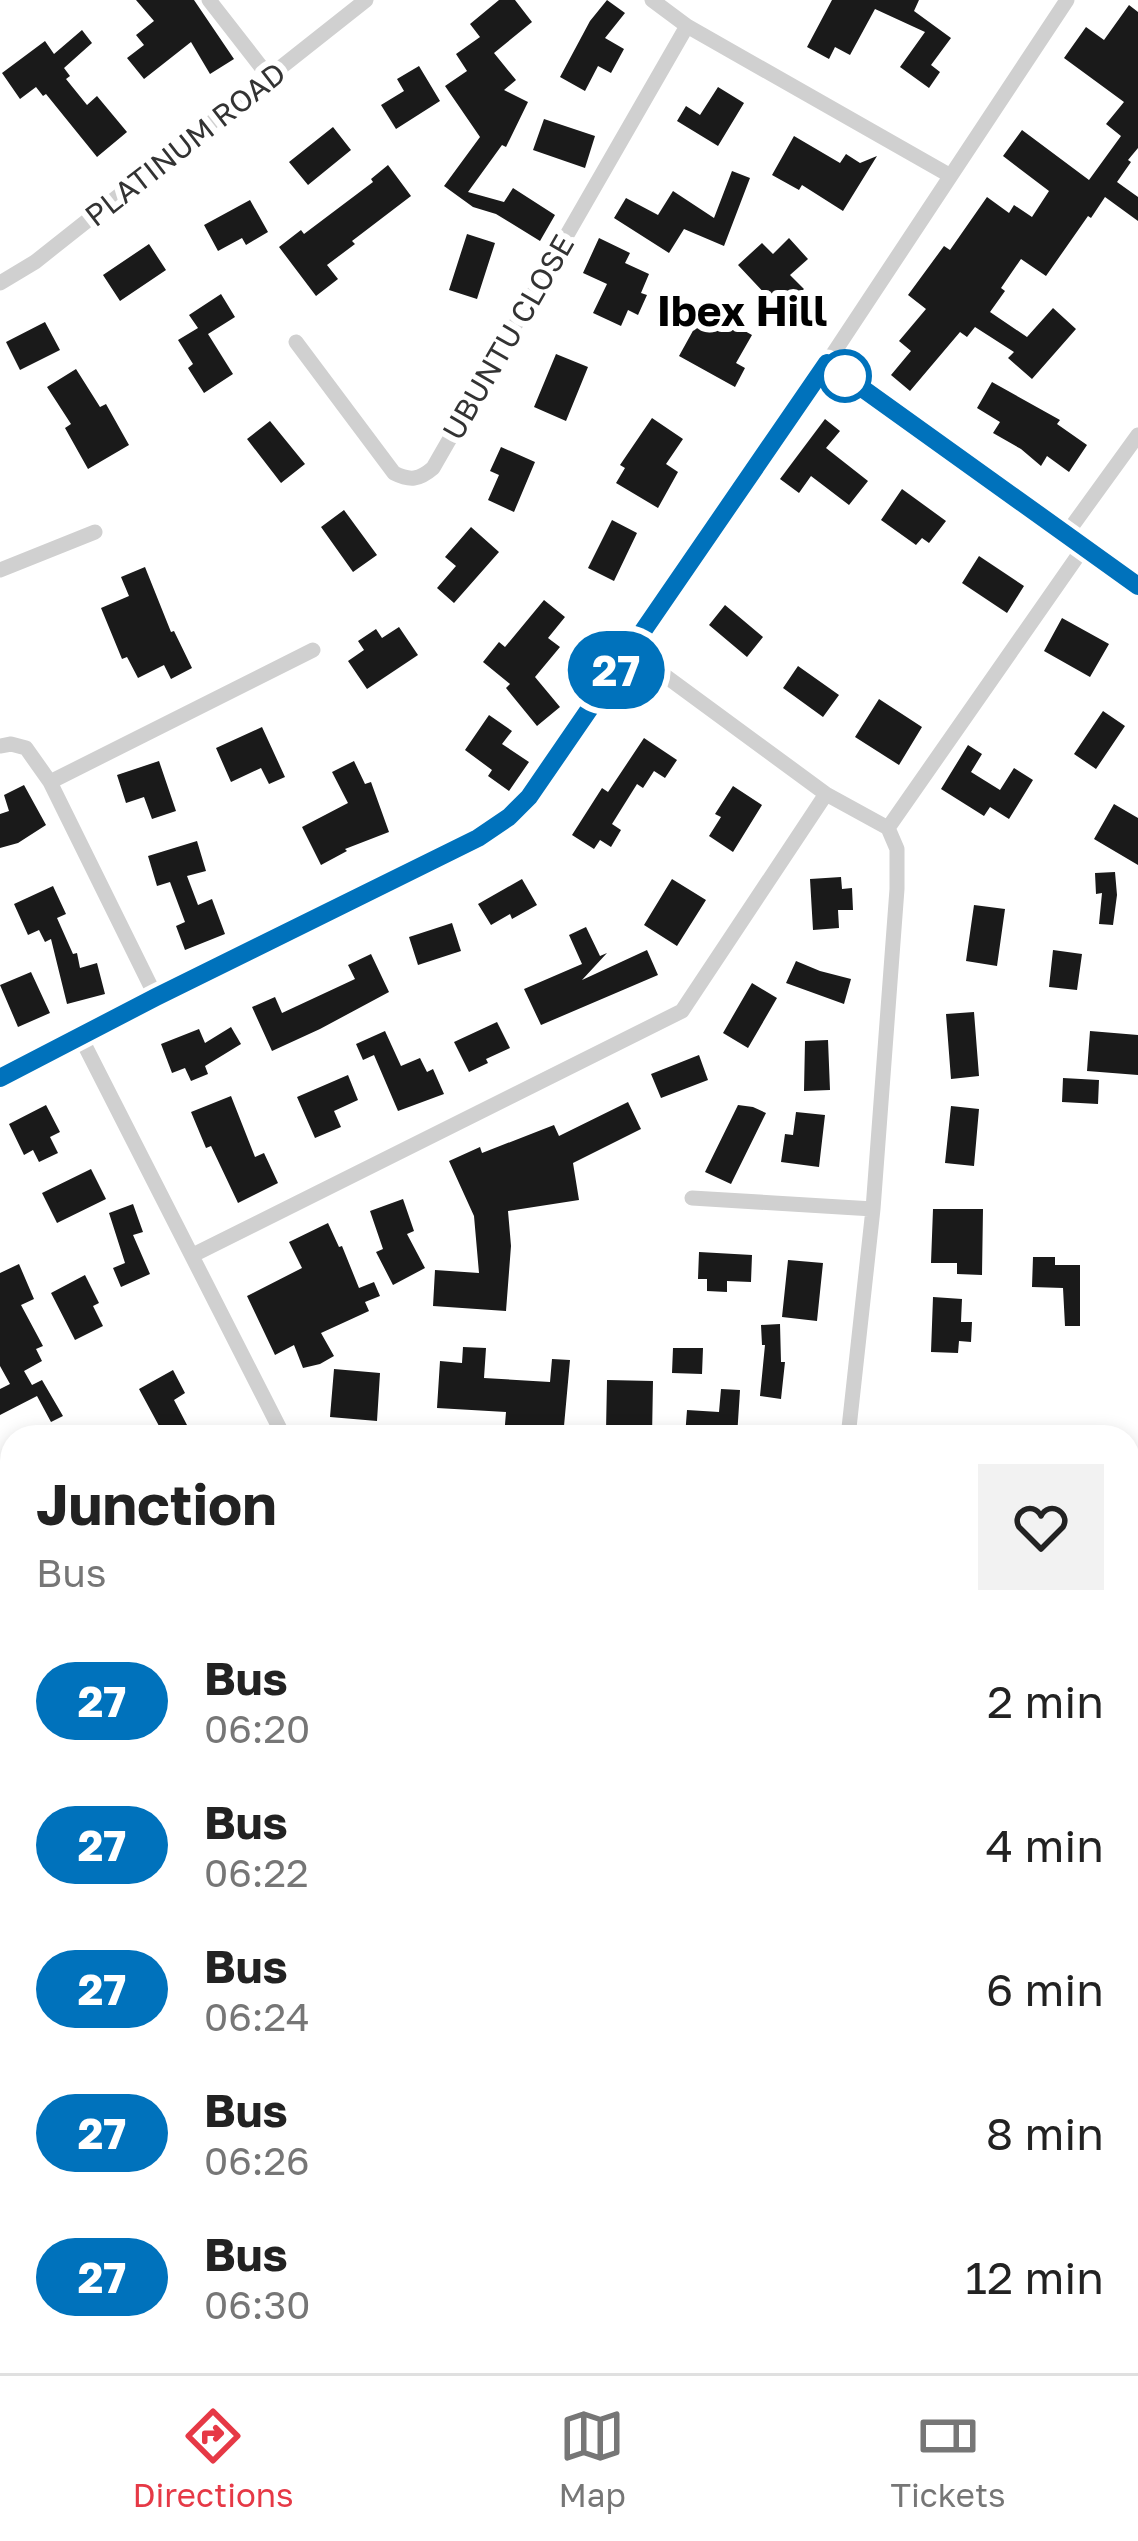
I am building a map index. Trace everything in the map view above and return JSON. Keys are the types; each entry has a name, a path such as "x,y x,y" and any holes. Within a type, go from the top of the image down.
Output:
{"street":[{"path":"209,0 268,77"},
{"name":"PLATINUM ROAD","path":"0,283 35,262 366,0"},
{"path":"652,0 687,26 949,175"},
{"path":"0,1078 495,828 529,797 827,363 1067,0"},
{"name":"UBUNTU CLOSE","path":"296,343 394,473 407,480 422,478 433,468 687,26"},
{"path":"827,363 1138,586"},
{"path":"1067,533 1138,435"},
{"path":"0,570 94,532"},
{"path":"888,828 1084,548"},
{"path":"50,782 313,650"},
{"path":"630,650 826,794 888,828 897,849 873,1209 849,1425"},
{"path":"0,746 26,748 50,782 156,997"},
{"path":"193,1256 682,1011 826,794"},
{"path":"80,1036 278,1425"},
{"path":"692,1198 873,1209"}],"building":[{"path":"136,0 194,0 234,59 210,74 191,42 144,79 127,58 144,45 136,35 154,21"},
{"path":"499,0 515,0 532,22 494,53 516,80 504,90 528,102 506,147 502,145 468,192 504,202 513,188 555,215 540,241 496,214 473,207 444,186 480,137 445,86 467,71 456,54 480,37 470,24"},
{"path":"607,0 625,13 605,38 624,49 611,73 598,66 585,91 560,77"},
{"path":"832,0 919,0 914,11 951,38 931,65 940,72 929,88 900,67 925,32 875,9 850,55 835,47 829,59 807,47"},
{"path":"1129,5 1138,12 1138,148 1117,182 1138,197 1138,221 1105,197 1046,276 1021,259 1001,288 1005,291 990,312 1027,337 1053,308 1076,329 1032,379 1008,358 1014,352 975,327 967,337 960,332 910,391 891,375 911,351 899,341 926,309 908,295 944,246 950,250 987,197 1009,213 1014,205 1032,217 1049,191 1003,156 1022,130 1089,180 1121,136 1106,124 1124,102 1064,58 1086,27 1104,40"},
{"path":"82,30 92,43 64,68 70,76 66,79 87,105 97,96 127,132 97,157 46,94 36,87 20,99 2,73 45,41 54,54"},
{"path":"419,66 440,101 396,129 381,105 404,91 397,79"},
{"path":"718,87 744,103 718,146 677,121 686,106 700,115"},
{"path":"544,119 595,136 585,168 533,150"},
{"path":"333,127 351,150 308,185 289,162"},
{"path":"794,136 840,163 846,154 860,163 877,156 843,211 802,185 799,190 772,175"},
{"path":"388,165 411,196 327,265 338,279 316,296 279,247 301,230 304,234 373,182"},
{"path":"732,171 750,178 724,246 684,229 669,253 614,218 626,198 658,215 673,191 714,218"},
{"path":"250,200 268,232 246,245 242,238 218,251 204,225"},
{"path":"467,234 495,243 477,299 449,290"},
{"path":"599,238 630,253 625,263 649,274 638,315 628,310 621,326 593,313 607,284 583,273"},
{"path":"789,238 808,259 790,275 804,289 781,311 738,265 762,243 773,254"},
{"path":"149,244 166,270 120,301 103,275"},
{"path":"221,294 235,317 208,334 233,374 204,393 178,340 198,328 189,315"},
{"path":"705,309 752,335 736,363 745,368 735,387 679,356"},
{"path":"45,322 60,350 20,370 6,342"},
{"path":"556,354 588,367 566,421 534,407"},
{"path":"76,369 100,407 106,404 129,445 88,469 65,428 71,424 47,387"},
{"path":"992,382 1060,420 1057,424 1087,445 1069,472 1047,456 1041,466 993,433 1000,422 977,408"},
{"path":"652,418 683,439 666,464 678,472 658,508 616,483 625,468 620,465"},
{"path":"825,419 840,431 826,448 868,481 849,505 811,476 799,493 780,479"},
{"path":"270,421 305,464 281,483 247,439"},
{"path":"501,447 535,462 514,512 488,500 499,475 490,471"},
{"path":"902,489 946,521 929,543 922,538 916,545 881,520"},
{"path":"344,510 377,555 353,572 321,527"},
{"path":"612,520 637,533 614,581 588,568"},
{"path":"471,527 499,552 454,603 437,588 456,566 445,557"},
{"path":"979,556 1024,586 1007,613 962,583"},
{"path":"145,567 171,632 192,668 171,679 164,665 138,678 127,657 122,659 101,608 129,596 121,577"},
{"path":"544,600 565,617 548,638 560,647 535,677 560,707 537,726 506,688 510,684 483,662 499,642 505,647"},
{"path":"725,605 763,637 747,657 709,625"},
{"path":"1062,618 1109,644 1090,677 1044,651"},
{"path":"399,627 418,655 367,689 348,661 364,650 358,641 376,629 382,638"},
{"path":"798,666 839,695 823,717 783,688"},
{"path":"879,699 922,727 899,765 855,737"},
{"path":"1103,711 1125,726 1096,769 1074,754"},
{"path":"489,715 512,731 502,744 529,762 509,791 488,776 492,770 465,750"},
{"path":"262,727 285,777 269,784 261,768 231,782 216,748"},
{"path":"644,738 677,760 665,778 654,771 643,788 637,784 612,824 621,830 611,847 600,840 594,849 572,835 602,788 608,792"},
{"path":"968,745 982,754 971,772 1000,790 1014,768 1033,780 1009,819 990,807 984,816 941,789"},
{"path":"159,761 176,811 152,819 144,797 126,803 117,775"},
{"path":"354,761 365,784 371,782 389,832 345,849 321,865 302,827 348,803 332,772"},
{"path":"24,785 46,825 0,848 0,814 9,811 4,795"},
{"path":"733,786 762,805 733,852 709,836 721,817 715,814"},
{"path":"1114,804 1138,818 1138,865 1094,839"},
{"path":"197,841 206,871 187,876 198,905 212,899 225,934 185,950 176,926 185,922 170,882 157,886 148,856"},
{"path":"1115,872 1113,925 1099,924 1102,893 1096,894 1095,873"},
{"path":"841,877 842,889 852,888 853,910 838,910 839,928 813,930 810,879"},
{"path":"522,879 537,905 491,925 478,904"},
{"path":"672,879 706,900 677,946 644,925"},
{"path":"53,886 66,914 57,918 73,954 77,953 80,968 97,963 105,994 67,1004 51,939 45,942 39,930 28,935 14,904"},
{"path":"974,905 1005,909 997,966 966,961"},
{"path":"452,923 461,951 418,965 409,937"},
{"path":"586,927 600,956 607,953 582,980 647,950 658,975 541,1025 524,989 582,964 569,935"},
{"path":"1053,950 1082,954 1077,990 1049,987"},
{"path":"371,954 389,992 272,1051 252,1007 275,997 282,1013 355,979 348,965"},
{"path":"796,961 851,979 844,1004 786,983"},
{"path":"31,972 50,1013 18,1027 0,985"},
{"path":"752,983 777,998 748,1048 723,1033"},
{"path":"974,1012 979,1076 951,1079 946,1014"},
{"path":"497,1022 510,1048 469,1072 454,1042"},
{"path":"231,1027 241,1044 205,1066 208,1074 191,1081 185,1068 172,1073 161,1044 199,1029 205,1043"},
{"path":"385,1031 401,1066 420,1058 427,1072 433,1069 444,1094 398,1111 374,1055 363,1060 356,1044"},
{"path":"1090,1031 1138,1035 1138,1075 1087,1071"},
{"path":"828,1040 830,1090 804,1091 805,1041"},
{"path":"699,1055 708,1080 661,1098 651,1074"},
{"path":"348,1075 358,1100 334,1111 341,1127 315,1138 297,1097"},
{"path":"1063,1078 1099,1080 1098,1104 1062,1102"},
{"path":"231,1096 255,1157 264,1153 278,1183 238,1203 191,1112"},
{"path":"628,1102 641,1129 573,1163 579,1200 508,1211 511,1246 506,1311 433,1306 435,1270 479,1273 474,1216 449,1161 554,1125 559,1136"},
{"path":"46,1105 60,1132 50,1137 58,1153 39,1162 33,1150 24,1155 9,1124"},
{"path":"738,1105 766,1113 731,1184 705,1172"},
{"path":"951,1106 979,1109 974,1166 945,1163"},
{"path":"796,1112 825,1115 819,1167 781,1162 785,1134 793,1135"},
{"path":"91,1169 106,1199 57,1223 42,1193"},
{"path":"403,1199 414,1231 407,1234 425,1268 393,1285 376,1252 383,1249 370,1211"},
{"path":"133,1204 143,1232 133,1235 150,1274 121,1287 113,1268 125,1263 109,1213"},
{"path":"933,1209 983,1209 982,1275 957,1274 957,1263 931,1263"},
{"path":"328,1223 359,1288 374,1282 380,1296 365,1302 369,1311 321,1333 334,1356 303,1368 294,1345 275,1355 247,1296 302,1268 289,1242"},
{"path":"699,1252 752,1255 751,1282 727,1281 727,1292 707,1291 707,1279 698,1279"},
{"path":"1033,1257 1055,1257 1055,1265 1080,1265 1080,1326 1065,1326 1063,1288 1032,1287"},
{"path":"788,1260 823,1263 817,1321 782,1317"},
{"path":"19,1264 34,1299 21,1305 43,1346 36,1349 42,1361 24,1371 32,1385 42,1380 63,1416 51,1422 37,1396 0,1415 0,1389 10,1384 0,1366 0,1273"},
{"path":"85,1275 99,1303 93,1306 103,1326 75,1340 51,1293"},
{"path":"933,1297 962,1299 961,1322 972,1322 971,1342 959,1341 958,1353 931,1352"},
{"path":"780,1324 781,1362 785,1362 781,1399 760,1396 765,1345 761,1325"},
{"path":"463,1347 486,1348 484,1378 550,1382 552,1359 570,1360 564,1425 505,1425 506,1412 437,1408 440,1361 462,1363"},
{"path":"673,1348 703,1348 702,1374 672,1373"},
{"path":"334,1369 380,1373 377,1421 330,1417"},
{"path":"173,1370 185,1393 174,1400 187,1425 158,1425 139,1389"},
{"path":"607,1380 653,1381 652,1425 606,1425"},
{"path":"721,1389 740,1390 738,1425 686,1425 687,1410 719,1412"}],"bus line":[{"name":"27","path":"0,1078 478,838 509,817 529,797 827,363 1138,586"}],"district":[{"name":"Ibex Hill","path":"742,310"}]}
